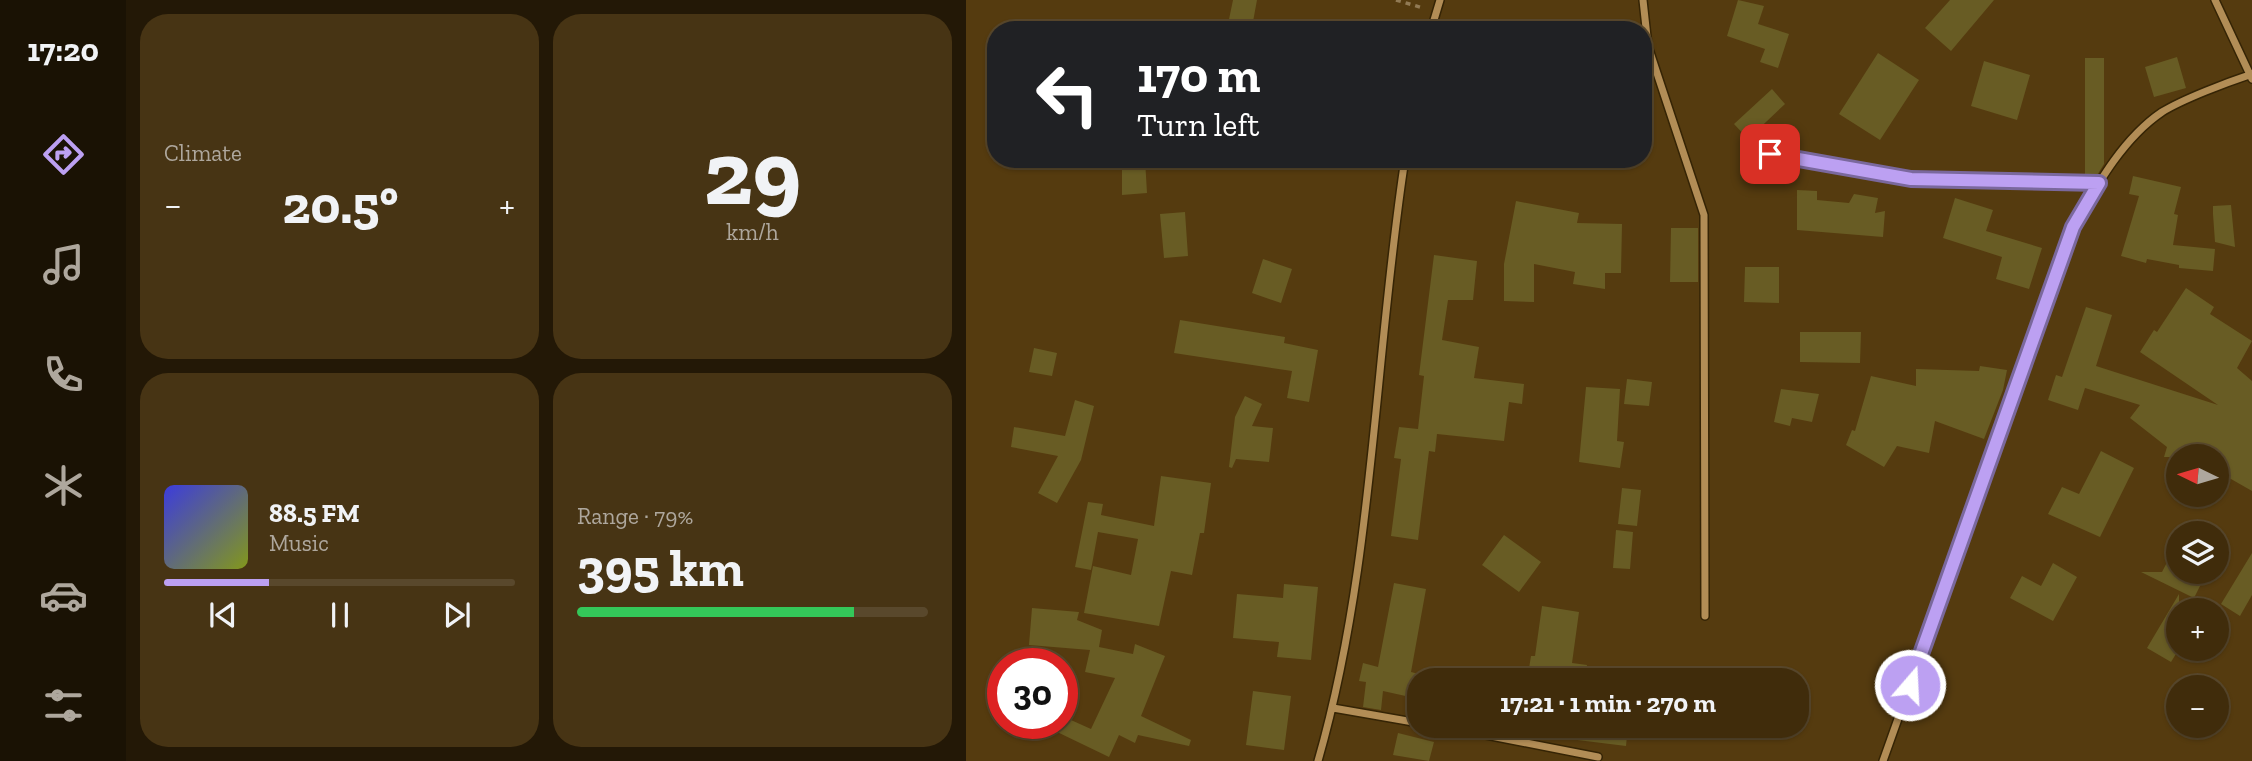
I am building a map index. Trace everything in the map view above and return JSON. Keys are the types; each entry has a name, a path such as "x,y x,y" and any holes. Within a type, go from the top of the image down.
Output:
{"street":[{"path":"1433,21 1440,0"},
{"path":"1643,0 1645,21"},
{"path":"1883,761 2073,227 2099,183 2126,147 2162,113 2251,76 2215,0"},
{"path":"1652,58 1704,215 1705,616"},
{"path":"1770,154 1911,179 2099,183"},
{"path":"1318,761 1333,708 1364,527 1404,168"},
{"path":"1333,708 1407,721"},
{"path":"1501,738 1598,757"}],"path":[{"path":"1396,0 1435,12"}],"building":[{"path":"1233,0 1257,0 1253,21 1229,21"},
{"path":"1738,0 1764,6 1758,24 1789,34 1778,68 1760,62 1765,49 1727,36"},
{"path":"1950,0 1994,0 1951,51 1925,28"},
{"path":"1878,53 1919,80 1880,140 1839,114"},
{"path":"2177,57 2186,88 2154,97 2145,67"},
{"path":"2085,58 2104,58 2104,164 2096,177 2085,177"},
{"path":"1984,61 2030,75 2017,120 1971,106"},
{"path":"1772,89 1785,104 1748,139 1734,124"},
{"path":"1122,168 1146,168 1147,193 1122,195"},
{"path":"2133,176 2181,187 2174,214 2178,215 2173,245 2215,249 2213,271 2179,268 2179,265 2147,259 2146,263 2121,256 2139,196 2129,194"},
{"path":"1797,190 1817,191 1817,200 1849,203 1854,194 1878,198 1875,213 1885,211 1883,237 1797,230"},
{"path":"1955,198 1993,210 1986,231 2042,248 2029,289 1996,279 2002,257 1943,238"},
{"path":"1516,201 1579,213 1577,223 1622,224 1621,273 1605,273 1605,289 1573,284 1575,272 1534,264 1534,302 1504,301 1504,264"},
{"path":"2231,205 2235,247 2215,242 2213,206"},
{"path":"1185,212 1188,256 1164,258 1160,214"},
{"path":"1671,228 1698,228 1698,282 1670,282"},
{"path":"1434,255 1477,261 1473,300 1448,300 1442,340 1479,347 1474,378 1524,384 1522,404 1509,402 1504,441 1437,434 1435,452 1429,451 1418,540 1391,536 1401,459 1394,458 1399,427 1418,429 1424,376 1419,375"},
{"path":"1263,259 1292,269 1281,303 1252,293"},
{"path":"1745,267 1779,267 1779,303 1744,302"},
{"path":"2186,288 2214,307 2210,314 2252,341 2237,368 2252,381 2252,491 2230,478 2230,444 2166,444 2166,446 2130,418 2140,405 2085,388 2078,410 2048,400 2056,375 2062,377 2086,307 2112,315 2096,366 2218,405 2140,352 2154,330 2157,332"},
{"path":"1180,320 1285,337 1284,343 1318,350 1309,402 1287,398 1292,371 1174,353"},
{"path":"1800,332 1861,332 1860,363 1800,362"},
{"path":"1034,348 1057,353 1052,376 1029,372"},
{"path":"1980,366 2007,370 2003,390 1984,439 1935,421 1929,453 1897,446 1884,467 1846,445 1852,430 1855,431 1871,376 1916,386 1916,369 1979,371"},
{"path":"1627,379 1652,382 1649,406 1624,404"},
{"path":"1586,387 1620,389 1617,441 1624,442 1620,468 1579,462"},
{"path":"1781,389 1819,394 1812,422 1792,418 1790,426 1774,422"},
{"path":"1245,396 1262,404 1252,426 1273,428 1269,462 1236,459 1232,468 1229,467 1235,417"},
{"path":"1075,400 1094,406 1081,460 1057,503 1038,493 1058,456 1011,447 1014,427 1065,436"},
{"path":"2101,451 2134,468 2100,537 2048,514 2062,487 2079,494"},
{"path":"1161,476 1211,483 1204,533 1200,533 1192,575 1171,571 1159,626 1084,613 1093,566 1131,575 1138,539 1098,532 1091,570 1075,567 1088,502 1103,504 1101,515 1154,526"},
{"path":"1622,488 1641,490 1637,526 1618,524"},
{"path":"1616,530 1633,532 1630,569 1613,568"},
{"path":"1504,535 1541,562 1519,592 1482,565"},
{"path":"2252,553 2252,595 2240,616 2229,609 2229,598 2225,598"},
{"path":"2053,563 2077,577 2053,621 2010,598 2022,576 2041,586"},
{"path":"2166,564 2166,584 2201,584 2194,598 2141,572 2162,572"},
{"path":"1394,583 1426,589 1412,668 1407,668 1407,696 1383,691 1381,710 1363,707 1366,682 1359,681 1363,663 1378,667"},
{"path":"1284,584 1318,587 1311,660 1277,657 1279,642 1233,638 1237,594 1283,598"},
{"path":"1542,606 1579,612 1572,663 1587,665 1587,668 1529,668 1531,656 1535,656"},
{"path":"1032,608 1079,612 1077,620 1102,630 1099,647 1133,654 1135,644 1165,656 1141,716 1191,740 1189,746 1138,735 1135,743 1119,735 1109,757 1072,739 1078,739 1078,723 1091,729 1115,678 1085,672 1090,650 1029,645"},
{"path":"2166,616 2166,659 2147,648"},
{"path":"1253,691 1291,696 1284,750 1246,745"},
{"path":"1398,733 1407,735 1407,738 1434,742 1429,761 1393,755"},
{"path":"1561,738 1627,738 1626,746"}],"route":[{"path":"1770,154 1911,179 2099,183 2073,227 1910,685"}]}
